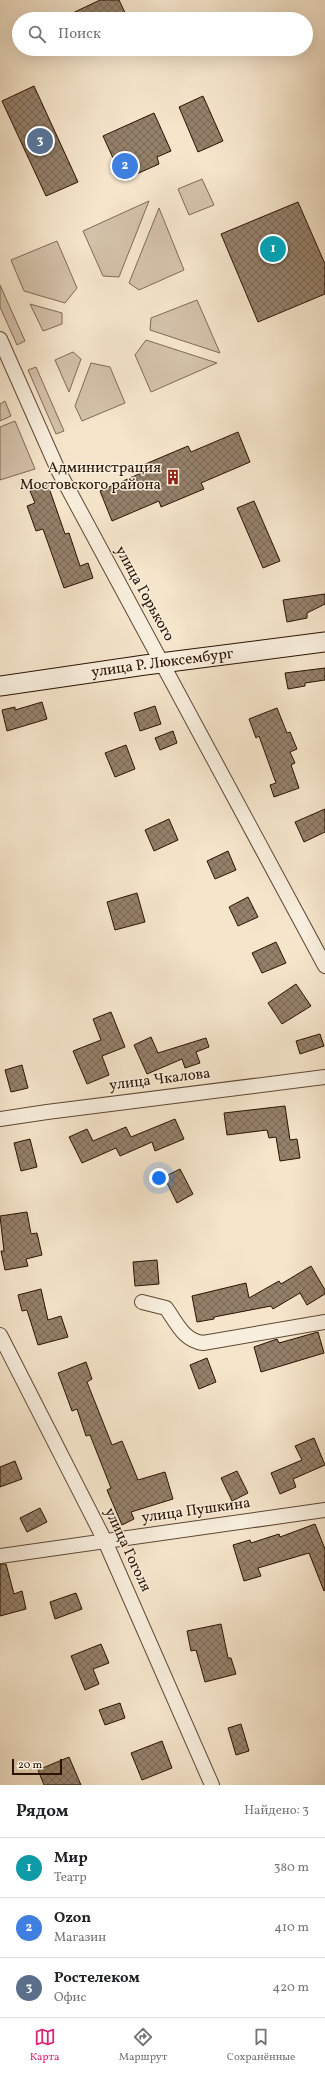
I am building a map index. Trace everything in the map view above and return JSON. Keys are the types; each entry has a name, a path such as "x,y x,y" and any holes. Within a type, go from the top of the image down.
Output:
{"street":[{"name":"улица Горького","path":"0,339 58,470 325,966"},
{"name":"улица Р. Люксембург","path":"0,686 325,642"},
{"name":"улица Чкалова","path":"0,1119 325,1077"},
{"path":"142,1302 166,1308 184,1335 193,1341 203,1343 325,1322"},
{"name":"улица Гоголя","path":"0,1334 105,1541 212,1785"},
{"name":"улица Пушкина","path":"0,1556 325,1510"}],"shaded area":[{"path":"202,179 214,205 189,215 178,189"},
{"path":"149,201 119,277 103,276 83,231"},
{"path":"159,208 184,270 139,290 129,283"},
{"path":"57,241 77,288 65,303 24,291 11,260"},
{"path":"0,285 25,341 17,345 0,307"},
{"path":"197,300 220,353 150,330 151,318"},
{"path":"30,304 62,313 62,324 43,331"},
{"path":"146,340 217,363 151,392 135,355"},
{"path":"73,352 81,359 69,392 55,360"},
{"path":"91,363 110,367 125,403 82,421 75,406"},
{"path":"36,367 64,431 56,434 28,370"},
{"path":"5,401 11,416 0,421 0,404"},
{"path":"15,421 35,469 0,480 0,427"}],"building":[{"path":"100,0 119,0 125,12 75,12"},
{"path":"34,86 78,182 46,196 2,101"},
{"path":"203,96 223,141 198,152 179,107"},
{"path":"154,113 171,151 157,157 159,164 123,180 103,136"},
{"path":"298,202 325,264 325,294 258,322 221,234"},
{"name":"Администрация Мостовского района","path":"238,432 250,462 201,483 204,489 161,507 159,501 112,521 100,491 146,471 143,465 188,446 191,452"},
{"path":"48,485 65,534 69,533 80,566 88,563 93,578 64,588 43,529 36,531 27,506 35,503 30,491"},
{"path":"254,501 280,561 263,568 237,508"},
{"path":"325,594 325,604 307,613 307,618 287,622 283,600"},
{"path":"325,668 325,680 305,683 305,686 288,689 285,673"},
{"path":"42,702 47,719 7,731 2,710 15,707 15,710"},
{"path":"155,706 161,724 140,731 134,713"},
{"path":"277,708 287,733 290,732 297,749 290,752 295,763 291,765 299,788 274,797 270,785 276,783 259,736 256,738 249,719"},
{"path":"173,731 177,743 160,750 155,738"},
{"path":"126,745 135,769 115,777 105,753"},
{"path":"325,809 325,832 304,842 295,822"},
{"path":"169,819 178,840 154,851 145,830"},
{"path":"228,851 236,870 215,879 207,861"},
{"path":"137,893 145,922 115,930 107,902"},
{"path":"248,897 258,917 238,926 229,907"},
{"path":"276,942 286,963 262,973 252,953"},
{"path":"296,984 311,1006 282,1024 268,1003"},
{"path":"111,1012 125,1047 102,1056 109,1075 87,1084 73,1051 101,1040 93,1019"},
{"path":"320,1034 324,1046 300,1054 296,1041"},
{"path":"151,1037 158,1053 206,1038 209,1047 196,1052 200,1063 185,1068 182,1059 147,1074 134,1045"},
{"path":"22,1065 28,1088 11,1092 5,1070"},
{"path":"285,1106 290,1140 297,1139 300,1158 280,1161 276,1137 269,1138 267,1130 227,1135 224,1113"},
{"path":"175,1119 184,1139 155,1151 152,1142 120,1156 116,1148 82,1163 69,1137 87,1129 93,1141 126,1127 131,1137"},
{"path":"30,1139 37,1167 21,1171 14,1143"},
{"path":"180,1169 193,1194 177,1203 164,1177"},
{"path":"27,1212 31,1234 37,1233 42,1255 26,1259 28,1266 5,1270 1,1251 4,1251 0,1216"},
{"path":"157,1260 159,1284 135,1286 133,1262"},
{"path":"311,1266 325,1290 325,1294 307,1305 300,1293 273,1309 271,1306 214,1317 214,1319 197,1322 192,1296 246,1283 249,1298 279,1281 281,1284"},
{"path":"41,1289 48,1320 61,1316 68,1337 38,1345 27,1310 22,1311 18,1295"},
{"path":"318,1332 324,1353 261,1372 254,1347 277,1339 279,1343"},
{"path":"207,1358 216,1382 199,1389 190,1365"},
{"path":"86,1362 92,1379 87,1382 112,1445 122,1441 138,1480 165,1472 173,1499 131,1512 134,1519 122,1525 107,1490 111,1488 90,1435 86,1436 77,1409 72,1411 58,1373"},
{"path":"314,1438 325,1465 293,1479 296,1487 280,1494 271,1473 302,1460 295,1446"},
{"path":"15,1461 22,1479 0,1487 0,1467"},
{"path":"237,1471 248,1493 232,1501 221,1478"},
{"path":"40,1508 47,1522 27,1532 20,1518"},
{"path":"315,1524 325,1549 324,1591 309,1553 258,1568 261,1576 244,1581 233,1545 250,1540 251,1543 279,1534 280,1537"},
{"path":"0,1564 6,1564 14,1594 22,1591 26,1609 0,1616"},
{"path":"76,1593 82,1609 55,1619 50,1602"},
{"path":"221,1624 228,1658 231,1658 236,1674 205,1682 196,1650 191,1651 187,1631"},
{"path":"101,1644 109,1663 93,1669 99,1684 85,1690 71,1656"},
{"path":"120,1703 125,1718 105,1725 99,1710"},
{"path":"241,1724 249,1751 236,1755 228,1728"},
{"path":"162,1741 172,1768 142,1780 131,1753"},
{"path":"69,1757 81,1785 44,1785 38,1770"}],"place":[{"name":"Ростелеком","path":"40,141"},
{"name":"Ozon","path":"125,166"},
{"name":"Мир","path":"273,249"},
{"name":"Администрация Мостовского района","path":"173,477"}]}
